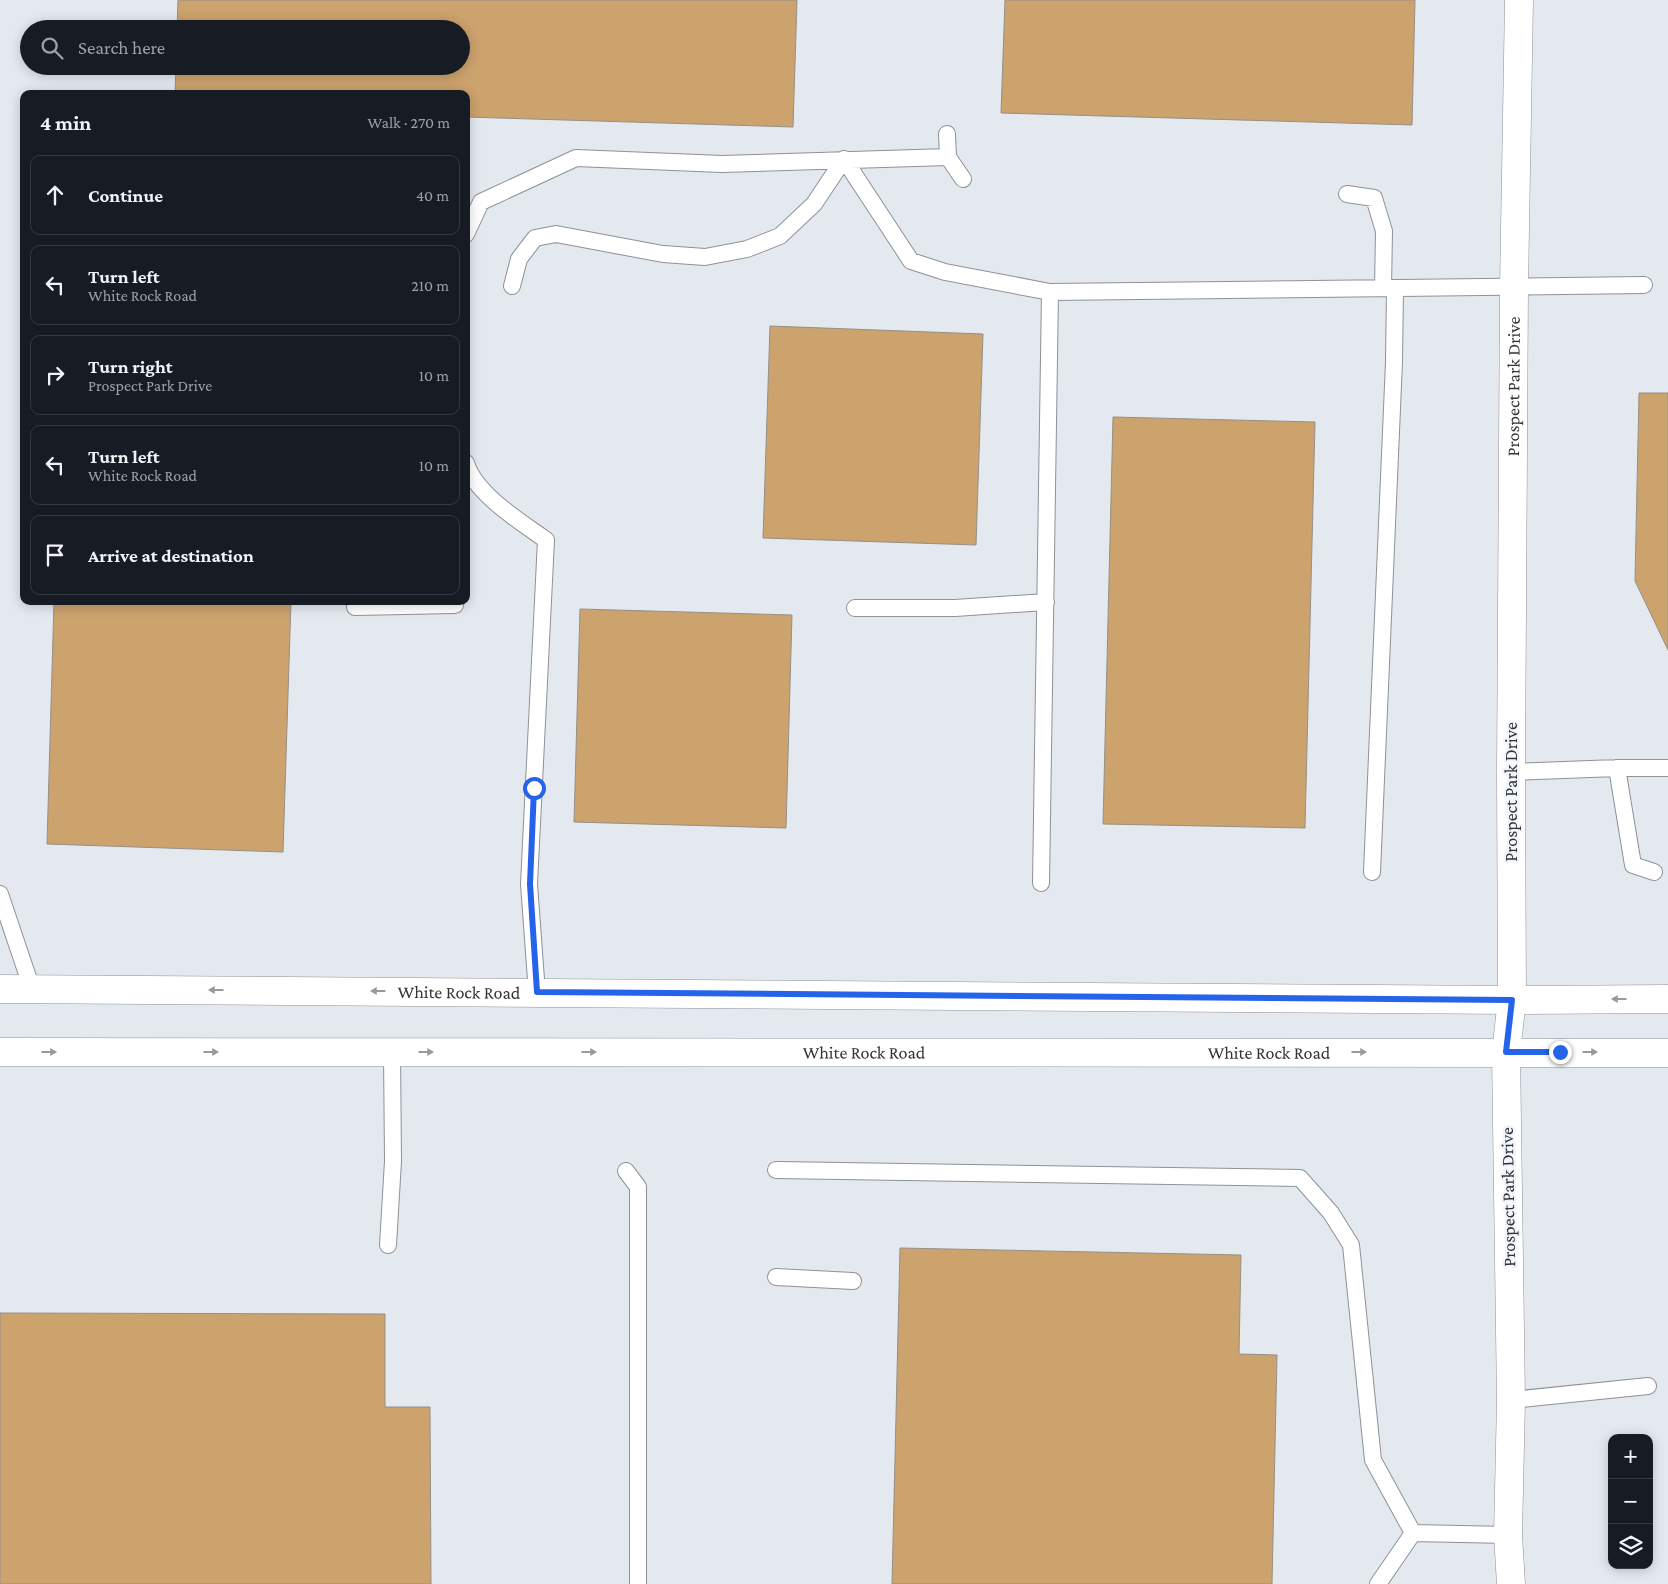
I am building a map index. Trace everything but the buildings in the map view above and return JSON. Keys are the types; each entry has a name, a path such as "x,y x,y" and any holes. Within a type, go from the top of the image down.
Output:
{"main road":[{"name":"Prospect Park Drive","path":"1511,1584 1508,1536 1511,1400 1506,1052 1512,1000 1511,772 1514,288 1519,0"},
{"name":"White Rock Road","path":"0,989 1512,1000 1668,999"},
{"name":"White Rock Road","path":"0,1052 1668,1053"}],"lane":[{"path":"948,134 948,156 963,179"},
{"path":"470,225 481,202 576,158 722,164 948,156"},
{"path":"844,159 911,260 944,272 1050,292 1644,285"},
{"path":"512,286 519,259 535,238 556,234 663,254 705,257 747,249 780,236 814,204 844,159"},
{"path":"1347,194 1374,198 1384,231 1394,372 1372,872"},
{"path":"1042,883 1050,292"},
{"path":"470,474 498,505 546,540 530,884 537,992"},
{"path":"856,608 954,608 1046,602"},
{"path":"355,607 456,605"},
{"path":"1617,768 1633,865 1654,872"},
{"path":"1511,772 1668,768"},
{"path":"0,894 32,989"},
{"path":"388,1245 393,1161 392,1052"},
{"path":"776,1170 1300,1178 1331,1213 1351,1245 1373,1460 1413,1533"},
{"path":"626,1171 638,1186 638,1584"},
{"path":"776,1277 853,1281"},
{"path":"1511,1400 1648,1386"},
{"path":"1413,1533 1508,1536"},
{"path":"1378,1584 1413,1533"}],"route":[{"path":"534,788 530,884 537,992 1512,1000 1506,1052 1560,1052"}]}
